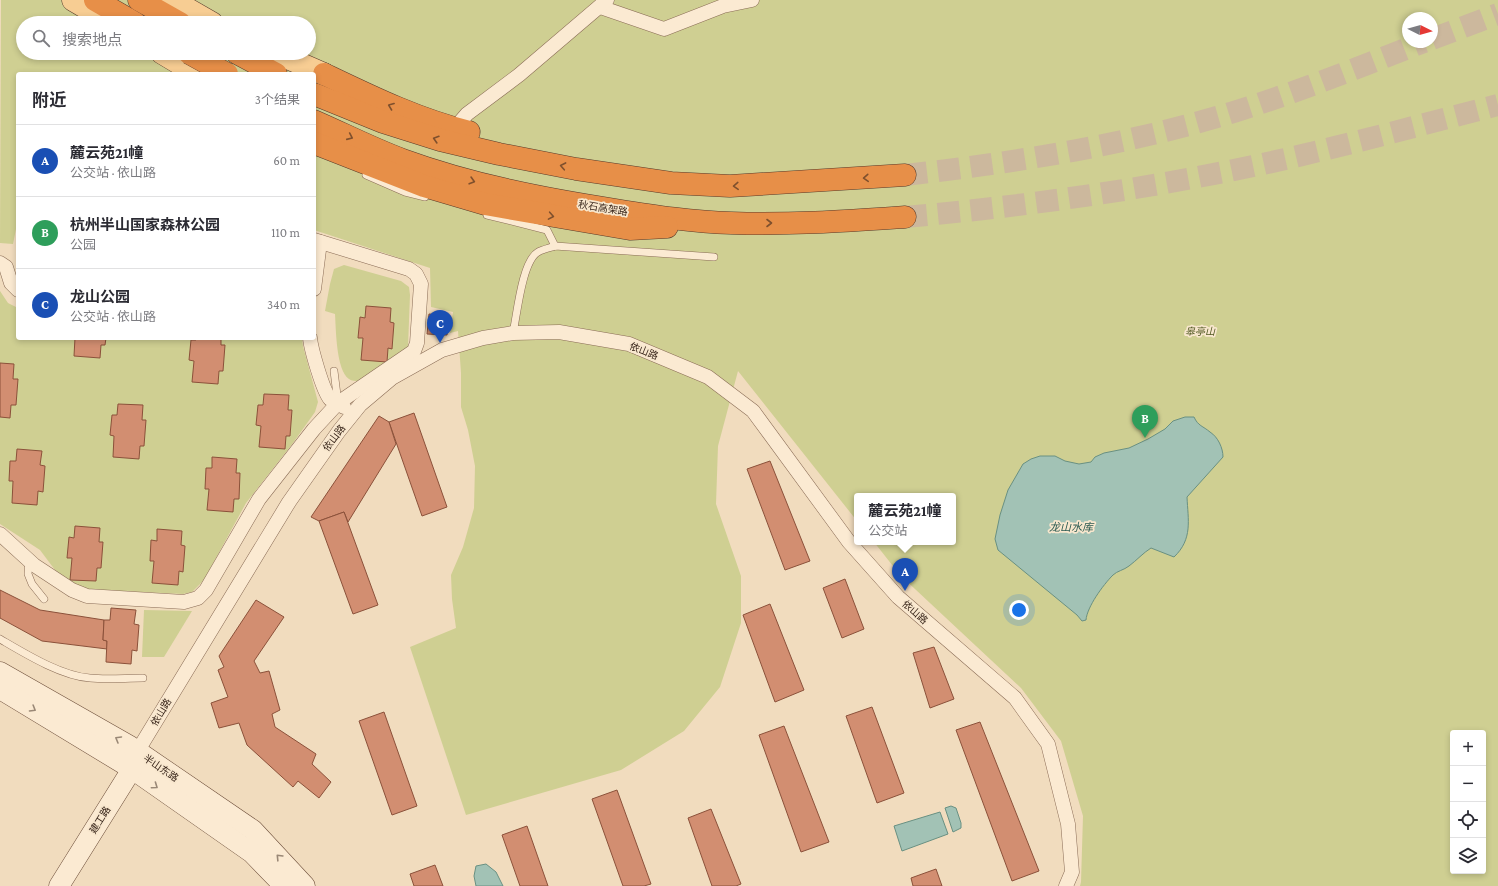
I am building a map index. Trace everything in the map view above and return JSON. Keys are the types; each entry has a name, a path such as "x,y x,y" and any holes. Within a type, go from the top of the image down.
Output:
{"highway":[{"path":"95,0 123,16"},
{"path":"139,0 168,16"},
{"path":"202,60 223,72"},
{"path":"250,60 272,72"},
{"path":"324,74 386,104 455,128 517,144 579,155 671,183"},
{"path":"316,95 383,122 440,140 499,154 576,169 671,183 730,186 905,175"},
{"name":"秋石高架路","path":"316,122 402,160 504,190 571,203 666,218 730,223 814,224 904,217"},
{"path":"316,144 424,186 485,204 630,229 730,223"}],"main road":[{"path":"73,0 100,16"},
{"path":"172,0 200,16"},
{"path":"174,60 194,72"},
{"path":"292,60 324,74"},
{"name":"半山东路","path":"0,672 130,746 135,760 252,853 284,886"},
{"name":"半山东路","path":"0,689 135,760 253,830 305,886"},
{"name":"建工路","path":"59,886 135,760"}],"street":[{"path":"455,128 467,114 519,75 604,3 664,29 717,3 752,0"},
{"path":"0,534 29,561 72,590 87,596 184,602 198,598 206,590 259,499 314,429 338,403 414,351 417,343 421,284 416,274 409,269 317,241 316,257"},
{"path":"0,262 6,267 11,283 16,288"},
{"name":"依山路","path":"135,760 288,502 356,410 392,378 442,350 483,338 513,333 559,332 629,344 708,377 753,411 849,542 898,597 1015,698 1048,744 1068,824 1072,872 1066,886"},
{"path":"310,340 322,382 330,399 343,407 356,410"}],"lane":[{"path":"356,171 405,192 434,200"},
{"path":"477,212 547,230 555,246"},
{"path":"513,333 525,272 531,258 538,252 555,246 714,257"},
{"path":"334,371 338,403"},
{"path":"29,561 28,574 32,584 44,599"},
{"path":"0,639 32,658 74,675 90,678 143,678"}],"green space":[{"name":"皋亭山","path":"1,0 1498,0 1498,886 1080,886 1083,816 1061,741 1021,688 900,575 876,545 956,545 956,493 854,493 854,517 738,371 718,446 716,504 741,576 741,623 720,687 684,731 621,770 466,815 410,647 456,628 452,599 451,575 463,547 474,508 475,466 468,430 461,407 461,373 458,331 450,333 453,312 431,307 430,268 316,231 316,72 16,72 16,229 13,244 0,243"},
{"path":"344,265 401,281 409,287 410,295 408,347 358,381 350,380 341,367 336,339 335,314 325,311 334,269"},
{"path":"0,291 8,303 16,307 16,340 302,340 318,402 315,412 246,503 204,580 192,592 183,594 100,590 83,591 61,578 40,550 0,524"},
{"path":"144,610 192,611 164,657 142,657"}],"water":[{"name":"龙山水库","path":"1185,417 1194,417 1199,424 1213,434 1221,446 1223,457 1187,497 1188,529 1184,543 1174,557 1151,548 1125,569 1115,574 1109,579 1096,596 1089,609 1086,620 1082,621 1077,615 998,550 995,539 1000,515 1008,490 1023,464 1040,456 1055,456 1065,461 1079,464 1091,462 1095,457 1104,453 1129,448 1148,439 1165,429 1173,421"},
{"path":"951,806 956,808 961,823 961,828 953,832 945,808"},
{"path":"940,812 948,834 902,851 894,826"},
{"path":"486,864 496,872 503,886 476,886 474,876 476,866"}],"building":[{"path":"366,306 391,308 390,322 394,323 392,349 388,348 387,362 361,360 363,338 358,338 360,317 365,318"},
{"path":"429,314 448,316 447,335 427,334"},
{"path":"75,340 106,340 105,345 101,345 100,358 74,356"},
{"path":"191,340 221,340 221,345 225,345 223,371 219,371 218,384 192,382 194,361 189,360"},
{"path":"0,363 14,364 13,379 18,379 16,405 11,405 10,418 0,417"},
{"path":"264,394 289,395 288,410 292,410 290,436 286,436 285,449 259,447 261,426 256,425 258,405 263,405"},
{"path":"118,404 143,405 142,420 146,420 144,446 140,446 139,459 113,457 114,436 110,435 112,415 117,415"},
{"path":"414,413 447,507 422,516 389,422"},
{"path":"379,416 389,422 396,444 348,522 344,512 319,521 311,517"},
{"path":"17,449 42,451 40,465 45,466 43,492 38,491 37,505 12,503 13,481 9,481 10,461 16,461"},
{"path":"212,457 237,459 236,473 240,473 239,499 234,499 233,512 207,510 209,489 205,489 206,468 212,468"},
{"path":"770,461 810,561 785,570 747,469"},
{"path":"344,512 378,605 353,614 319,521"},
{"path":"75,526 100,528 99,542 103,542 101,568 97,568 96,581 70,580 72,558 67,558 69,537 74,538"},
{"path":"157,529 182,531 181,545 185,546 183,572 179,571 178,585 152,583 154,561 150,561 151,540 157,541"},
{"path":"845,579 864,629 842,638 823,588"},
{"path":"0,590 40,610 104,620 103,640 107,641 107,649 42,641 0,618"},
{"path":"256,600 284,617 254,661 260,673 269,671 280,710 272,714 275,727 316,754 312,764 331,782 319,798 298,781 293,787 247,745 239,723 219,728 211,703 228,697 218,670 224,667 219,656"},
{"path":"770,604 804,690 775,702 743,615"},
{"path":"111,608 136,610 134,624 139,625 137,651 132,650 131,664 106,662 107,641 103,640 104,620 110,620"},
{"path":"934,647 954,699 930,708 913,653"},
{"path":"872,707 904,793 877,803 846,716"},
{"path":"384,712 417,806 392,815 359,721"},
{"path":"980,722 1039,871 1012,881 956,730"},
{"path":"784,726 829,842 801,852 759,735"},
{"path":"617,790 651,884 644,886 623,886 592,799"},
{"path":"711,809 741,884 736,886 712,886 688,818"},
{"path":"527,826 548,886 520,886 502,835"},
{"path":"435,865 443,886 414,886 410,874"},
{"path":"936,869 942,886 913,886 911,878"}],"tunnel":[{"path":"1438,37 1498,14"},
{"path":"905,175 1031,158 1155,134 1261,103 1408,48"},
{"path":"905,217 1054,200 1203,176 1277,161 1498,105"}],"place":[{"name":"龙山公园","path":"440,343"},
{"name":"杭州半山国家森林公园","path":"1145,438"},
{"name":"麓云苑21幢","path":"905,591"}]}
